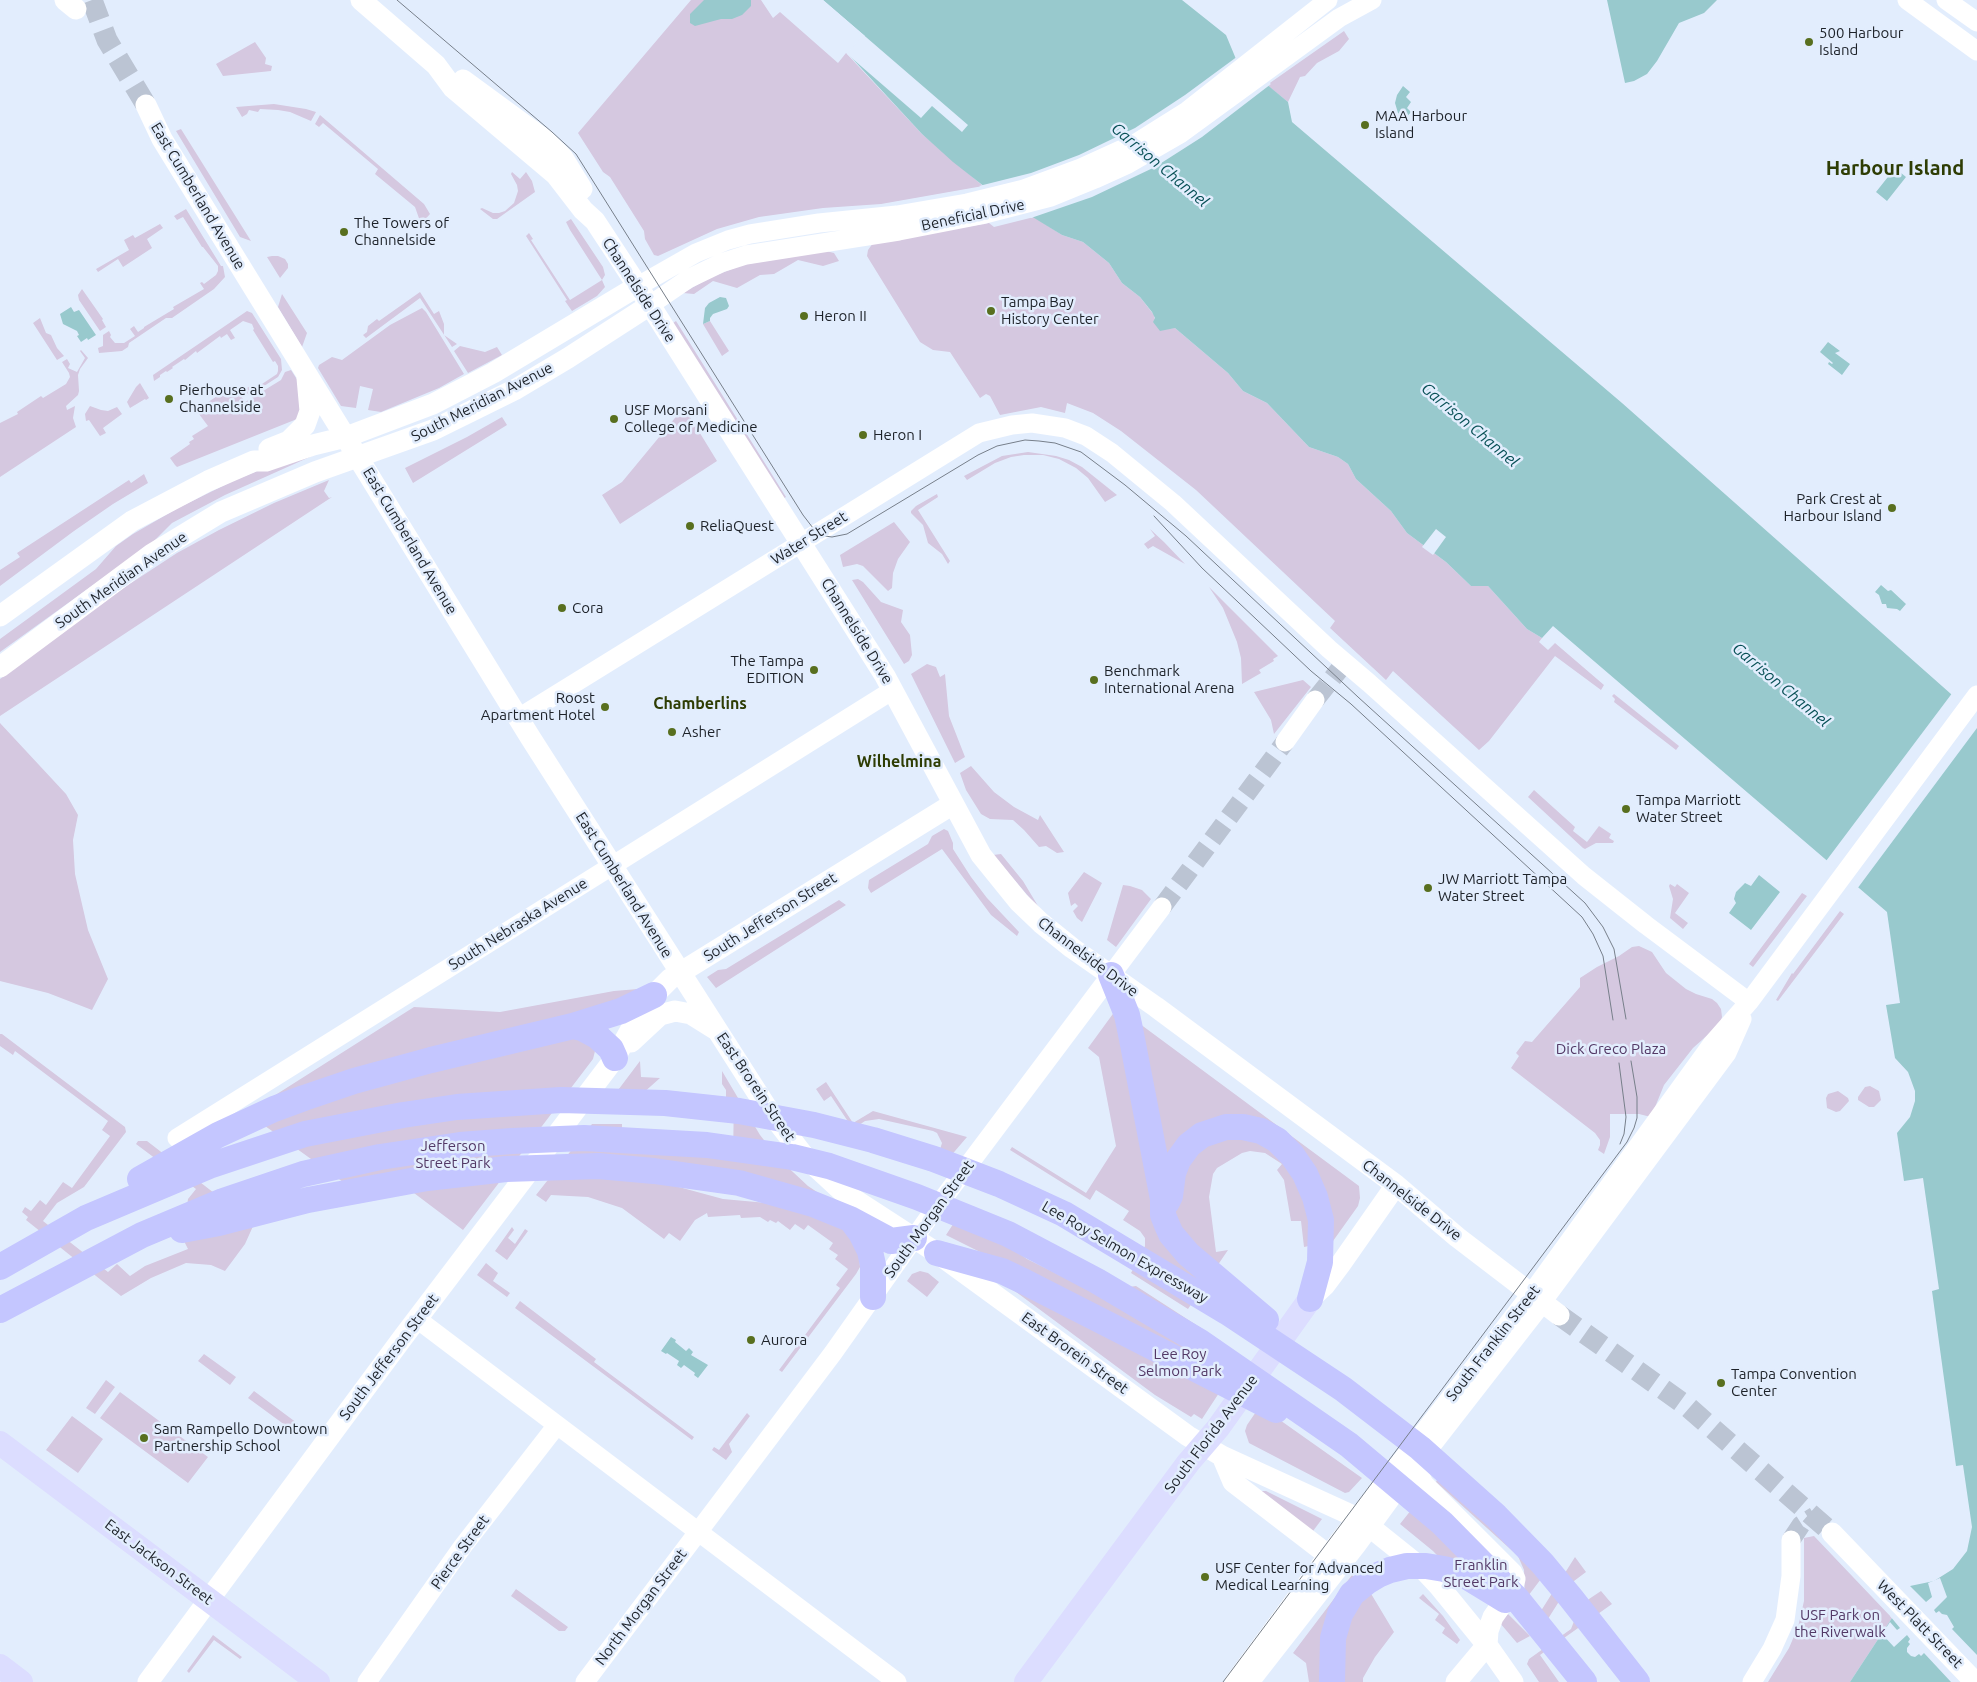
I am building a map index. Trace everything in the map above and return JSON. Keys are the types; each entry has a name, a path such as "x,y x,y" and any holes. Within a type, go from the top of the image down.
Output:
{"highway":[{"path":"1111,975 1127,1015 1164,1209"},
{"path":"86,1218 128,1186 218,1135 281,1106 354,1081 573,1026 621,1011 654,995"},
{"path":"573,1026 598,1036 610,1049 615,1058"},
{"name":"Lee Roy Selmon Expressway","path":"0,1267 86,1218 178,1178 248,1152 314,1132 403,1115 456,1107 561,1100 665,1103 739,1111 814,1125 873,1140 934,1159 1064,1214 1227,1312 1343,1389 1413,1442 1496,1516 1542,1563 1572,1598 1637,1682"},
{"path":"1310,1299 1321,1254 1322,1232 1318,1208 1311,1186 1299,1165 1284,1147 1269,1135 1252,1128 1234,1126 1209,1131 1194,1140 1183,1152 1175,1166 1170,1196 1163,1215 1177,1242 1193,1259 1290,1340 1343,1389"},
{"path":"0,1310 142,1235 262,1187 341,1165 419,1150 512,1140 584,1138 676,1142 792,1157 829,1166 918,1197 1008,1234 1097,1280 1200,1342 1349,1445 1395,1482 1461,1540 1539,1625 1584,1682"},
{"path":"142,1235 204,1226 308,1200 388,1184 506,1169 598,1166 654,1171 739,1183 791,1196 850,1219 891,1242 914,1238"},
{"path":"850,1219 861,1233 870,1251 873,1265 873,1297"},
{"path":"938,1253 1010,1275 1261,1403 1349,1445"},
{"path":"1332,1682 1333,1638 1340,1614 1346,1603 1358,1588 1378,1575 1407,1566 1444,1568 1464,1574 1539,1625"}],"main road":[{"name":"Channelside Drive","path":"361,0 436,66 453,88 556,175 583,210 595,222 638,286 893,690 953,804 982,854 995,874 1019,902 1040,923 1072,948 1156,1007 1396,1185 1457,1237 1559,1315"},
{"name":"Channelside Drive","path":"436,66 460,78 545,140 563,158 592,205 595,222"},
{"path":"469,102 493,114 520,135 537,140 545,140"},
{"name":"East Cumberland Avenue","path":"146,105 162,139 611,866 680,973"},
{"name":"South Meridian Avenue","path":"0,616 132,521 208,481 254,461 266,461 313,444 346,437 398,419 433,404 506,366 638,286"},
{"name":"South Meridian Avenue","path":"0,667 152,554 221,512 315,472 433,430 516,389 650,305"},
{"path":"254,461 264,451 289,441 305,424 310,411 307,372"},
{"name":"South Jefferson Street","path":"148,1682 417,1319 615,1058 644,1007 654,995 670,979 953,804"},
{"name":"East Brorein Street","path":"680,973 767,1108 804,1156 843,1192 938,1253 1213,1451 1363,1523 1425,1571 1456,1605 1513,1682"},
{"name":"South Jefferson Street","path":"615,1058 660,1015 668,1012 675,1011 691,1014 719,1031"},
{"name":"South Florida Avenue","path":"1026,1682 1188,1462 1213,1451 1224,1420 1310,1299 1335,1272 1396,1185"},
{"name":"South Franklin Street","path":"1419,1460 1536,1298"},
{"name":"East Jackson Street","path":"0,1443 318,1682"},
{"path":"1213,1451 1233,1482 1328,1555"},
{"path":"1419,1460 1417,1470 1423,1484 1512,1572 1515,1585 1493,1617 1488,1630 1487,1645 1456,1682"},
{"name":"West Platt Street","path":"1832,1533 1975,1682"},
{"path":"0,1666 21,1682"}],"street":[{"path":"1267,60 1328,0"},
{"path":"1267,60 1372,0"},
{"path":"1907,0 1977,51"},
{"path":"1946,0 1977,22"},
{"name":"Beneficial Drive","path":"638,286 696,253 728,240 750,234 818,223 885,217 967,203 1037,185 1092,164 1125,148 1267,60"},
{"name":"Beneficial Drive","path":"650,305 688,279 720,263 746,255 981,215 1051,197 1128,164 1200,121 1267,60"},
{"name":"Water Street","path":"520,718 979,434 1032,423 1065,428 1086,436 1112,453 1174,503 1342,667 1369,683 1584,876 1749,1002"},
{"name":"South Nebraska Avenue","path":"176,1138 893,690"},
{"name":"South Franklin Street","path":"1250,1682 1363,1523 1536,1298 1712,1044 1749,1002 1974,699"},
{"path":"1285,742 1315,700"},
{"name":"South Morgan Street","path":"698,1532 873,1297 914,1238 1162,907"},
{"path":"417,1319 897,1682"},
{"name":"Pierce Street","path":"368,1682 463,1546 557,1425"},
{"name":"South Franklin Street","path":"1234,1682 1328,1555 1363,1523 1419,1460"},
{"name":"North Morgan Street","path":"585,1682 698,1532"},
{"path":"1752,1682 1772,1649 1785,1620 1791,1576 1791,1540"}],"green space":[{"path":"691,0 761,0 773,18 780,12 838,63 846,53 922,134 983,186 881,204 823,208 759,217 717,229 658,256 654,255 645,239 644,231 610,177 603,172 578,133"},
{"path":"1344,31 1349,39 1339,51 1317,63 1305,76 1300,77 1288,102 1267,85"},
{"path":"255,42 266,58 265,64 272,66 271,71 223,76 216,64"},
{"path":"274,104 316,112 311,121 290,112 278,110 260,109 258,112 249,110 242,117 236,107"},
{"path":"320,115 424,204 430,214 421,224 415,207 375,174 378,169 323,123 319,127 315,124"},
{"path":"181,129 251,241 240,237 176,131"},
{"path":"512,172 520,179 526,172 532,181 535,192 497,219 493,219 480,209 499,213 505,211 514,203 518,191 511,174"},
{"path":"186,209 221,266 223,266 225,277 214,289 172,318 166,318 129,343 128,347 122,351 99,353 98,348 103,346 103,335 109,331 110,337 115,343 124,343 135,336 130,329 134,326 138,332 174,309 173,307 204,289 200,283 204,284 216,275 218,266 202,247 183,217 177,220 174,216"},
{"path":"1034,217 1062,235 1083,242 1109,263 1122,283 1140,297 1163,329 1175,328 1228,373 1243,391 1267,403 1309,447 1338,457 1348,464 1356,479 1391,511 1407,533 1446,562 1471,586 1488,586 1527,629 1542,638 1539,642 1548,650 1555,643 1604,685 1601,690 1555,656 1489,741 1479,750 1393,671 1386,680 1330,628 1335,621 1196,490 1121,431 1093,413 1067,403 1065,413 1041,407 1000,415 990,396 986,394 980,398 950,352 933,350 920,342 867,256 868,250 873,243 989,223 994,227"},
{"path":"571,219 603,267 605,275 602,280 570,230 566,222"},
{"path":"160,224 163,228 147,239 152,248 123,267 118,259 98,272 96,269 129,250 124,240 133,235 135,238"},
{"path":"529,233 533,239 531,240 570,300 602,280 605,287 597,296 572,311 526,236"},
{"path":"826,251 834,253 839,261 823,266 798,260 774,274 760,275 737,288 713,281 694,294 683,293 709,278 742,265"},
{"path":"272,256 285,259 288,264 288,268 280,278 267,257"},
{"path":"82,289 103,319 106,327 100,331 79,300 78,295"},
{"path":"420,292 434,314 439,311 444,324 444,335 420,298 366,338 363,335 367,332 368,326 377,319 379,321"},
{"path":"282,294 307,333 302,347 278,307"},
{"path":"422,308 464,374 439,388 381,412 368,410 373,389 360,386 356,408 341,406 318,368 319,365 332,357 342,360 390,325"},
{"path":"247,311 252,313 281,359 282,370 278,377 250,395 242,391 250,386 253,390 277,374 278,371 278,366 275,361 273,362 253,330 252,324 243,321 230,330 235,338 231,340 227,334 221,338 220,336 197,353 196,351 160,375 154,381 153,375"},
{"path":"40,318 46,333 51,335 57,348 64,356 57,360 33,323"},
{"path":"676,321 786,497 783,499 673,323"},
{"path":"710,321 729,351 722,356 703,324"},
{"path":"444,335 457,344 452,347"},
{"path":"460,346 485,352 497,347 502,355 468,373 454,351"},
{"path":"81,350 88,358 78,375 78,395 66,406 67,410 75,406 73,418 76,427 0,477 0,423 18,414 17,412 41,396 43,398 66,384 70,377 62,362 67,359 70,364 68,368 77,372 85,358"},
{"path":"291,370 298,381 303,400 297,419 177,467 175,465 170,458 190,444 189,442 194,439 192,436 208,426 196,410 234,385 245,402 281,380 285,372"},
{"path":"140,383 149,398 130,408 127,402"},
{"path":"90,406 108,411 117,407 122,414 103,428 106,433 100,436 89,420 86,421 85,414"},
{"path":"684,407 717,461 620,524 602,495 622,482"},
{"path":"502,417 507,425 413,483 405,468"},
{"path":"1028,452 1069,460 1082,467 1117,495 1105,502 1088,478 1076,468 1059,459 1043,455 1011,457 995,463 967,480 964,476 1002,456"},
{"path":"312,456 225,495 172,523 153,542 0,652 0,639 96,569 116,546 133,534 178,508 235,480 260,470"},
{"path":"144,474 148,483 74,531 0,586 0,570 20,557 17,553 129,480 131,483"},
{"path":"329,480 324,491 329,498 332,497 0,716 0,679 122,589 177,553 219,530 274,503"},
{"path":"937,494 938,497 918,510 950,561 948,564 942,554 928,543 923,525 911,513 916,506"},
{"path":"894,522 910,542 898,559 893,573 892,588 888,591 863,566 857,564 843,567 840,555"},
{"path":"1150,529 1185,564 1153,546 1148,549 1144,544 1155,536"},
{"path":"858,579 881,602 903,610 901,622 910,635 912,655 909,661 904,664 852,580"},
{"path":"1209,587 1278,656 1273,659 1274,661 1259,670 1261,673 1242,684 1241,658 1237,642 1223,608"},
{"path":"927,664 936,667 940,677 945,674 949,716 965,757 955,763 911,674"},
{"path":"1303,680 1311,687 1274,734 1271,720 1254,692"},
{"path":"1614,694 1679,746 1676,750 1614,702 1615,699 1612,696"},
{"path":"0,723 66,794 78,815 73,840 75,874 88,930 108,979 92,1010 48,993 0,981"},
{"path":"971,766 994,792 1014,807 1038,820 1040,815 1064,852 1057,853 1046,846 1039,847 1013,820 990,819 981,814 966,790 960,773"},
{"path":"1534,790 1575,827 1573,831 1587,842 1599,826 1611,834 1609,838 1614,841 1613,843 1596,843 1585,849 1583,848 1528,797"},
{"path":"944,829 948,831 953,843 953,849 971,877 987,898 1019,932 1017,936 991,915 942,849 871,893 868,888 869,880 928,844 932,836"},
{"path":"1001,854 1023,881 1041,911 993,855"},
{"path":"1084,872 1102,883 1082,922 1073,911 1078,906 1075,903 1071,906 1068,893"},
{"path":"1670,884 1675,887 1677,884 1689,893 1675,913 1688,923 1683,929 1670,918 1673,899"},
{"path":"1123,885 1142,890 1151,899 1116,947 1107,940"},
{"path":"1802,893 1807,896 1753,967 1749,964"},
{"path":"839,900 846,905 716,988 707,977 718,970 726,969"},
{"path":"1840,911 1844,914 1778,1001 1776,1000 1792,973"},
{"name":"Dick Greco Plaza","path":"1639,946 1652,952 1666,973 1686,989 1712,999 1717,1003 1721,1009 1722,1017 1720,1024 1693,1048 1664,1085 1651,1117 1639,1114 1610,1114 1610,1137 1604,1154 1598,1150 1600,1140 1595,1133 1511,1068 1519,1056 1516,1053 1525,1041 1532,1042 1580,987 1580,978 1632,947"},
{"name":"Jefferson Street Park","path":"638,989 568,1038 582,1039 595,1051 593,1059 463,1230 410,1190 350,1187 247,1113 414,1007 500,1012 614,991"},
{"path":"1115,1011 1136,1021 1359,1186 1360,1198 1358,1206 1333,1241 1304,1247 1301,1221 1291,1221 1284,1180 1277,1170 1282,1164 1265,1153 1250,1151 1242,1153 1217,1168 1213,1174 1209,1197 1216,1252 1228,1250 1188,1309 1131,1273 1145,1246 1145,1238 1140,1231 1123,1220 1129,1211 1096,1190 1090,1200 1010,1150 1012,1147 1086,1193 1116,1146 1099,1057 1088,1048"},
{"path":"0,1034 125,1127 126,1132 84,1187 57,1203 43,1221 108,1272 117,1264 130,1276 145,1266 188,1249 183,1239 188,1199 196,1189 136,1144 138,1141 147,1141 254,1224 245,1244 225,1271 211,1265 186,1263 151,1278 121,1296 26,1220 28,1217 22,1212 25,1207 31,1211 40,1200 46,1205 63,1182 72,1188 110,1136 102,1130 108,1121 15,1051 13,1055 0,1046"},
{"path":"640,1061 641,1077 660,1078 623,1111 603,1110"},
{"path":"722,1071 760,1135 779,1159 808,1186 829,1200 653,1180 723,1199 778,1204 847,1229 858,1240 860,1267 856,1274 782,1372 779,1370 840,1288 836,1285 848,1269 835,1259 838,1255 829,1249 833,1243 808,1225 804,1230 795,1224 790,1230 778,1221 776,1223 770,1220 768,1222 760,1217 741,1218 740,1215 708,1217 707,1213 695,1220 680,1241 669,1233 664,1239 622,1208 588,1197 551,1195 546,1202 536,1195 592,1124 622,1124 622,1146 733,1156 734,1099 726,1098 726,1090 722,1084"},
{"path":"826,1082 853,1123 873,1111 967,1137 937,1172 935,1165 942,1143 937,1133 879,1119 865,1121 853,1129 831,1096 824,1101 816,1089"},
{"path":"1870,1086 1879,1091 1881,1100 1874,1107 1869,1107 1858,1100 1865,1087"},
{"path":"1838,1091 1848,1098 1849,1101 1840,1111 1836,1112 1827,1108 1826,1098 1828,1094"},
{"name":"Lee Roy Selmon Park","path":"961,1212 1027,1259 1094,1292 1136,1286 1221,1341 1221,1360 1234,1370 1202,1419 1194,1414 1191,1417 1155,1395 1008,1286 1018,1271 946,1235"},
{"path":"512,1227 514,1230 508,1238 515,1244 525,1229 528,1231 507,1260 495,1251"},
{"path":"486,1263 498,1273 493,1281 510,1293 507,1297 477,1275"},
{"path":"920,1271 928,1273 939,1282 927,1297 907,1281 912,1274"},
{"path":"520,1301 596,1359 594,1362 694,1437 692,1440 515,1308"},
{"path":"204,1354 236,1377 230,1385 198,1361"},
{"path":"106,1380 115,1387 95,1414 86,1408"},
{"path":"254,1391 305,1429 300,1436 248,1398"},
{"path":"120,1392 208,1457 188,1483 100,1418"},
{"path":"1260,1406 1362,1478 1349,1492 1345,1493 1249,1443 1245,1431"},
{"path":"747,1413 750,1416 729,1444 732,1452 726,1460 712,1450 714,1447 719,1450"},
{"path":"72,1416 103,1439 78,1473 46,1450"},
{"path":"1438,1478 1544,1575 1525,1600 1524,1570 1518,1556 1436,1482"},
{"path":"1262,1491 1266,1491 1322,1519 1310,1535 1260,1494"},
{"name":"Franklin Street Park","path":"1423,1495 1494,1561 1471,1590 1433,1551 1400,1524"},
{"name":"USF Park on the Riverwalk","path":"1814,1536 1892,1618 1850,1682 1768,1682 1789,1648 1798,1627 1804,1601 1804,1538"},
{"path":"1575,1557 1586,1572 1570,1584 1546,1622 1539,1614"},
{"path":"1352,1575 1370,1592 1394,1632 1375,1657 1363,1678 1363,1682 1309,1682 1306,1663 1293,1653"},
{"path":"516,1589 568,1627 565,1631 559,1631 511,1596"},
{"path":"1601,1591 1612,1604 1540,1655 1559,1682 1539,1682 1527,1664 1529,1659 1571,1629 1578,1611 1589,1599"},
{"path":"1423,1594 1443,1616 1460,1640 1457,1644 1442,1633 1445,1628 1435,1620 1439,1614 1419,1598"},
{"path":"1508,1614 1530,1636 1517,1643 1500,1623"},
{"path":"213,1635 242,1657 240,1659 214,1640 189,1673 187,1671"}],"water":[{"path":"704,0 751,0 751,6 742,15 732,19 721,19 695,26 690,23 690,14"},
{"name":"Garrison Channel","path":"823,0 1182,0 1226,35 1236,59 1288,102 1292,122 1622,403 1977,717 1977,1682 1850,1682 1892,1618 1910,1586 1934,1581 1953,1569 1967,1551 1972,1527 1963,1465 1956,1466 1932,1291 1939,1289 1923,1178 1904,1181 1897,1133 1910,1117 1915,1101 1915,1091 1908,1072 1895,1058 1886,1005 1900,1003 1887,912 1553,626 1542,638 1527,629 1488,586 1471,586 1446,562 1407,533 1391,511 1356,479 1348,464 1338,457 1309,447 1267,403 1243,391 1228,373 1175,328 1160,331 1153,322 1155,318 1152,312 1140,297 1122,283 1109,263 1083,242 1062,235 990,191 953,162 922,134 849,55 865,36"},
{"path":"1607,0 1717,0 1704,13 1679,23 1657,61 1647,74 1634,81 1625,83"},
{"path":"1403,86 1410,92 1406,97 1411,102 1407,108 1411,112 1405,119 1398,113 1395,103 1397,95"},
{"path":"1895,168 1906,177 1887,201 1876,192"},
{"path":"720,297 726,298 729,306 727,309 713,314 710,321 703,324 705,308 709,303"},
{"path":"71,307 74,312 79,310 96,335 81,342 77,336 79,335 77,331 63,324 60,314"},
{"path":"1828,342 1840,351 1835,353 1850,364 1842,375 1828,364 1829,362 1833,363 1820,352"},
{"path":"1881,585 1888,591 1891,590 1906,604 1900,611 1887,608 1886,604 1882,604 1879,595 1875,592"},
{"path":"1759,875 1780,892 1751,930 1729,913 1736,903 1734,899 1736,892 1745,883 1751,886"},
{"path":"671,1337 686,1351 689,1348 693,1352 691,1355 708,1365 698,1378 694,1375 695,1373 684,1365 681,1368 677,1365 679,1361 661,1351"}],"pier":[{"path":"820,0 823,0 968,125 962,132 932,106 921,118 847,54 862,36"},
{"path":"1238,56 1271,84 1202,137 1155,167 1092,197 1031,218 979,186 1031,173 1079,155 1135,128 1185,95"},
{"path":"1436,529 1446,537 1433,555 1422,547"},
{"path":"1953,692 1977,713 1977,728 1857,889 1826,861"},
{"path":"1940,1578 1947,1597 1934,1610 1936,1613 1939,1611 1947,1615 1954,1627 1952,1629 1977,1655 1977,1682 1951,1682 1924,1653 1921,1656 1919,1654 1915,1657 1907,1652 1910,1639 1907,1635 1894,1647 1882,1634 1890,1622 1897,1630 1900,1628 1890,1616 1908,1584 1926,1602 1932,1597 1928,1583"}],"tunnel":[{"path":"92,0 107,40 146,105"},
{"path":"1315,700 1339,670"},
{"path":"1162,907 1285,742"},
{"path":"1559,1315 1688,1407 1832,1533"},
{"path":"1791,1540 1801,1525 1815,1516"}],"tram line":[{"path":"397,0 576,154 813,528 825,536 832,537 847,534 978,455 997,446 1025,440 1055,443 1081,452 1125,485 1186,536 1358,697 1585,903 1603,927 1614,949 1626,1019"},
{"path":"1154,516 1202,568 1311,671 1351,704 1582,917 1593,934 1603,956 1613,1020"},
{"path":"1223,1682 1627,1142 1637,1118 1637,1097 1631,1061"},
{"path":"1619,1063 1626,1117 1624,1134 1620,1144"}],"place":[{"name":"500 Harbour Island","path":"1809,42"},
{"name":"MAA Harbour Island","path":"1365,125"},
{"name":"The Towers of Channelside","path":"344,232"},
{"name":"Tampa Bay History Center","path":"991,311"},
{"name":"Heron II","path":"804,316"},
{"name":"Pierhouse at Channelside","path":"169,399"},
{"name":"USF Morsani College of Medicine","path":"614,419"},
{"name":"Heron I","path":"863,435"},
{"name":"Park Crest at Harbour Island","path":"1892,508"},
{"name":"ReliaQuest","path":"690,526"},
{"name":"Cora","path":"562,608"},
{"name":"The Tampa EDITION","path":"814,670"},
{"name":"Benchmark International Arena","path":"1094,680"},
{"name":"Roost Apartment Hotel","path":"605,707"},
{"name":"Asher","path":"672,732"},
{"name":"Tampa Marriott Water Street","path":"1626,809"},
{"name":"JW Marriott Tampa Water Street","path":"1428,888"},
{"name":"Aurora","path":"751,1340"},
{"name":"Tampa Convention Center","path":"1721,1383"},
{"name":"Sam Rampello Downtown Partnership School","path":"144,1438"},
{"name":"USF Center for Advanced Medical Learning","path":"1205,1577"}],"district":[{"name":"Harbour Island","path":"1895,168"},
{"name":"Chamberlins","path":"700,704"},
{"name":"Wilhelmina","path":"899,762"}]}
